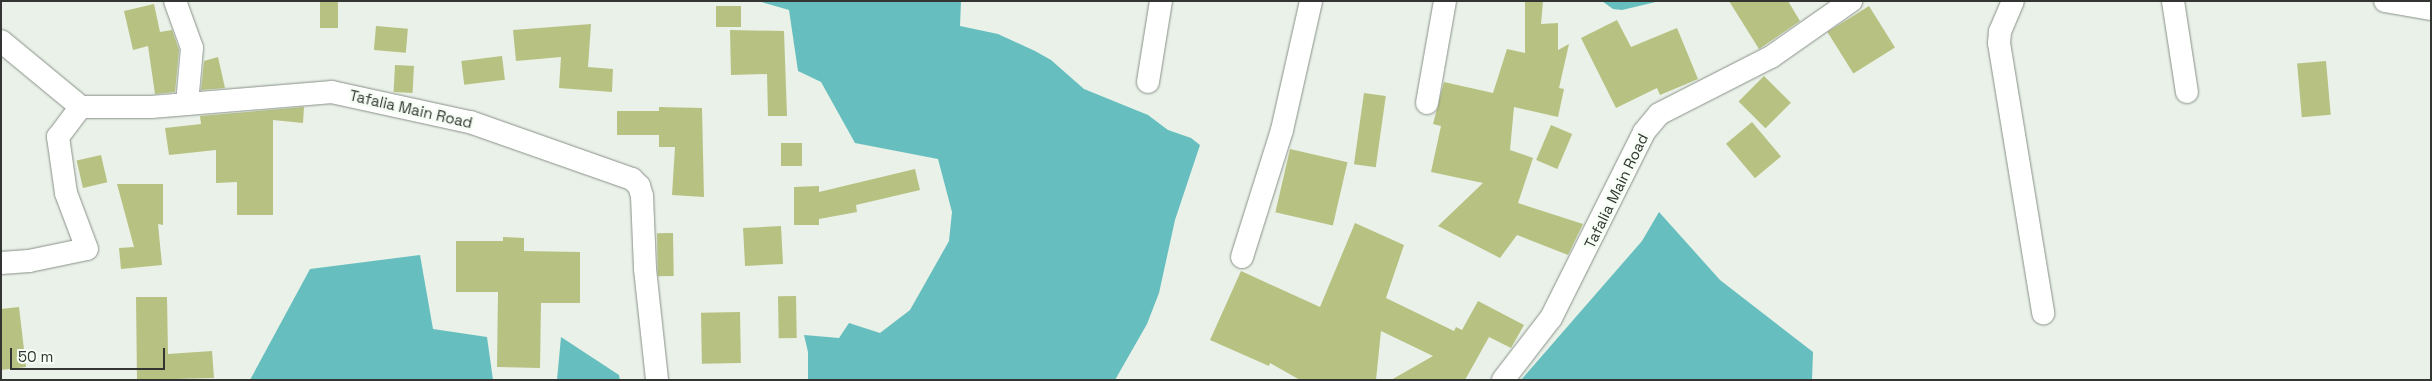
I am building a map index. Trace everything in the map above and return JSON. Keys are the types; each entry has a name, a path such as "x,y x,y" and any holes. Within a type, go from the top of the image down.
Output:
{"street":[{"path":"175,1 192,48 187,104"},
{"path":"1148,82 1161,1"},
{"path":"1242,257 1282,130 1311,1"},
{"path":"1427,102 1444,1"},
{"name":"Tafalia Main Road","path":"1503,380 1551,318 1644,132 1659,114 1772,57 1851,1"},
{"path":"2012,1 2000,32 1999,43 2043,313"},
{"path":"2173,1 2187,92"},
{"path":"2385,1 2431,9"},
{"path":"1,41 81,107 58,137 66,193 87,249 29,261 1,263"},
{"name":"Tafalia Main Road","path":"81,107 187,104 313,92 351,95 470,122 632,179 639,186 642,196 645,269 657,380"}],"water":[{"path":"758,1 961,1 960,26 998,34 1035,51 1051,60 1084,89 1148,115 1168,130 1191,138 1200,145 1175,220 1159,293 1147,324 1115,380 808,380 808,352 804,335 839,338 849,323 880,333 910,310 949,241 952,212 938,159 855,143 821,82 798,71 789,10"},
{"path":"1602,1 1660,1 1622,10 1613,9"},
{"path":"1659,212 1720,280 1813,352 1812,380 1521,380 1642,241"},
{"path":"420,255 433,329 487,337 493,380 250,380 310,269"},
{"path":"561,337 619,375 620,380 557,380"}],"building":[{"path":"320,1 338,1 338,28 320,28"},
{"path":"1525,1 1543,1 1541,24 1558,23 1558,50 1569,44 1559,88 1564,89 1558,117 1514,107 1510,150 1533,158 1518,203 1583,224 1568,255 1517,235 1500,258 1438,226 1483,183 1431,172 1441,126 1433,124 1444,82 1493,93 1507,49 1525,53"},
{"path":"1729,1 1788,1 1800,21 1759,49"},
{"path":"154,4 160,32 172,30 179,50 175,92 155,94 148,46 133,50 124,11"},
{"path":"716,6 741,6 741,27 716,27"},
{"path":"1869,6 1895,48 1853,74 1827,32"},
{"path":"1617,20 1631,47 1677,28 1698,79 1660,95 1657,88 1616,108 1581,38"},
{"path":"591,24 588,67 613,69 612,92 559,88 561,57 516,61 513,30"},
{"path":"376,26 408,29 406,53 374,50"},
{"path":"730,30 784,31 787,116 768,116 767,74 731,75"},
{"path":"502,56 505,80 464,85 461,61"},
{"path":"218,57 225,88 201,90 204,61"},
{"path":"2326,61 2331,115 2302,117 2297,64"},
{"path":"395,65 414,66 413,93 394,92"},
{"path":"1764,76 1791,103 1765,128 1739,101"},
{"path":"1364,93 1386,96 1376,167 1354,164"},
{"path":"304,107 303,123 273,120 273,215 237,215 237,182 216,183 216,150 169,155 165,128 201,124 200,116"},
{"path":"659,107 702,108 704,197 672,195 675,147 659,147 659,135 617,135 617,111 659,111"},
{"path":"1752,122 1781,156 1755,178 1726,144"},
{"path":"1551,125 1572,134 1557,169 1536,160"},
{"path":"781,143 802,143 802,166 781,166"},
{"path":"1290,149 1347,162 1333,226 1275,212"},
{"path":"101,155 107,182 83,188 77,161"},
{"path":"915,169 920,190 856,205 857,212 819,219 819,225 794,225 794,187 819,186 819,192"},
{"path":"117,184 163,184 163,225 158,224 162,265 121,269 119,248 134,247"},
{"path":"1355,223 1404,245 1386,298 1454,331 1456,327 1462,330 1478,301 1524,325 1511,348 1489,337 1465,380 1391,380 1433,356 1381,331 1376,380 1300,380 1270,363 1269,366 1210,340 1241,271 1320,307"},
{"path":"781,226 783,264 745,266 743,228"},
{"path":"657,233 673,233 674,276 658,276"},
{"path":"503,237 524,238 524,251 580,252 580,303 541,303 540,368 497,367 498,292 456,292 456,241 503,241"},
{"path":"778,296 796,296 797,338 779,338"},
{"path":"136,297 167,297 168,354 212,351 214,378 137,380"},
{"path":"19,307 26,367 1,370 1,309"},
{"path":"740,312 741,363 702,364 701,313"}]}
